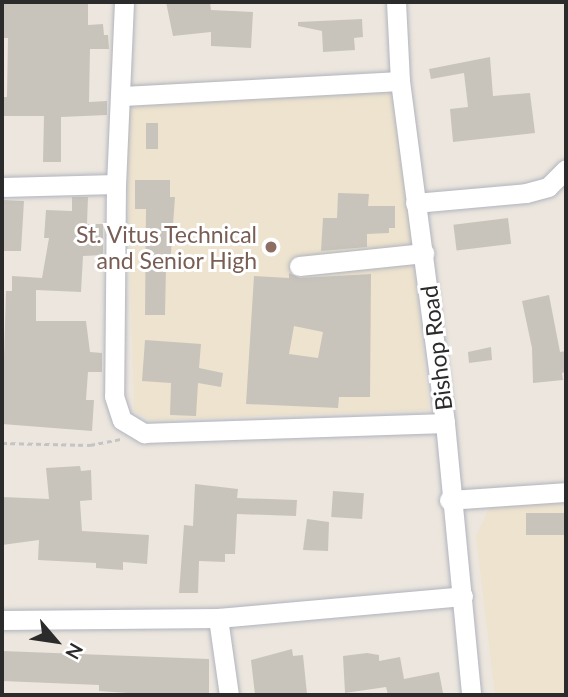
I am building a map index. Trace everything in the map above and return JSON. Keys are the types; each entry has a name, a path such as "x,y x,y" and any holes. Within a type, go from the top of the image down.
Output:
{"street":[{"path":"124,2 123,96 116,184 114,396 122,420 144,433 445,423"},
{"name":"Bishop Road","path":"396,2 400,81 445,423 449,500 463,596 471,695"},
{"path":"123,96 400,81"},
{"path":"415,203 526,193 548,187 566,169"},
{"path":"2,187 116,184"},
{"path":"299,266 424,253"},
{"path":"449,500 566,492"},
{"path":"2,620 218,618 463,596"},
{"path":"218,618 229,695"}],"path":[{"path":"2,443 90,445 144,433"}],"shaded area":[{"name":"St. Vitus Technical and Senior High","path":"394,73 429,410 150,420 134,411 125,85"},
{"path":"566,497 566,695 495,695 476,537 491,504"}],"building":[{"path":"2,2 88,2 88,25 103,24 104,35 108,35 109,49 90,49 89,102 107,101 107,115 61,117 61,162 43,162 44,116 2,116 2,97 7,97 8,38 2,38"},
{"path":"166,2 210,2 211,10 253,12 251,48 211,46 211,32 173,36"},
{"path":"362,19 363,37 354,38 355,50 323,52 322,31 298,26 298,22"},
{"path":"490,57 493,96 530,93 535,133 453,142 450,109 468,107 464,73 431,79 429,69"},
{"path":"146,123 158,123 158,149 146,149"},
{"path":"135,180 170,180 170,197 175,197 170,267 166,267 165,315 145,315 146,209 135,209"},
{"path":"338,193 369,194 368,206 395,206 395,228 389,228 389,233 367,234 367,247 321,251 323,218 337,218"},
{"path":"72,197 88,197 87,224 103,224 103,255 83,256 81,292 36,290 36,321 86,321 90,352 102,353 102,372 88,372 86,400 94,400 92,431 2,424 6,291 12,291 12,276 42,278 49,238 44,238 46,210 72,211"},
{"path":"2,200 24,201 21,251 2,251"},
{"path":"508,218 511,244 457,251 453,225"},
{"path":"289,273 300,278 371,274 370,397 339,397 338,408 246,404 254,276 289,278","holes":["294,326 323,332 318,358 289,354"]},
{"path":"549,295 560,352 566,351 566,372 562,373 563,380 533,383 532,348 522,301"},
{"path":"145,340 201,344 199,368 223,373 221,387 198,383 196,416 170,415 171,383 142,381"},
{"path":"491,347 492,360 469,363 468,352"},
{"path":"80,466 81,471 91,470 92,500 80,501 82,531 149,535 147,564 123,562 123,570 96,568 96,563 38,560 39,540 2,545 2,497 49,499 46,468"},
{"path":"195,484 238,489 237,498 297,500 296,516 237,514 235,554 225,554 225,562 199,561 198,593 179,593 184,525 193,526"},
{"path":"333,491 364,493 362,519 331,517"},
{"path":"526,513 566,513 566,535 526,535"},
{"path":"307,519 329,522 328,551 303,550"},
{"path":"292,649 293,656 303,655 307,694 255,695 251,660"},
{"path":"2,651 209,659 209,695 156,695 99,691 99,685 2,681"},
{"path":"367,653 379,655 379,661 400,657 404,679 439,672 443,693 388,695 386,687 345,693 343,656"}],"place":[{"name":"St. Vitus Technical and Senior High","path":"271,247"}]}
